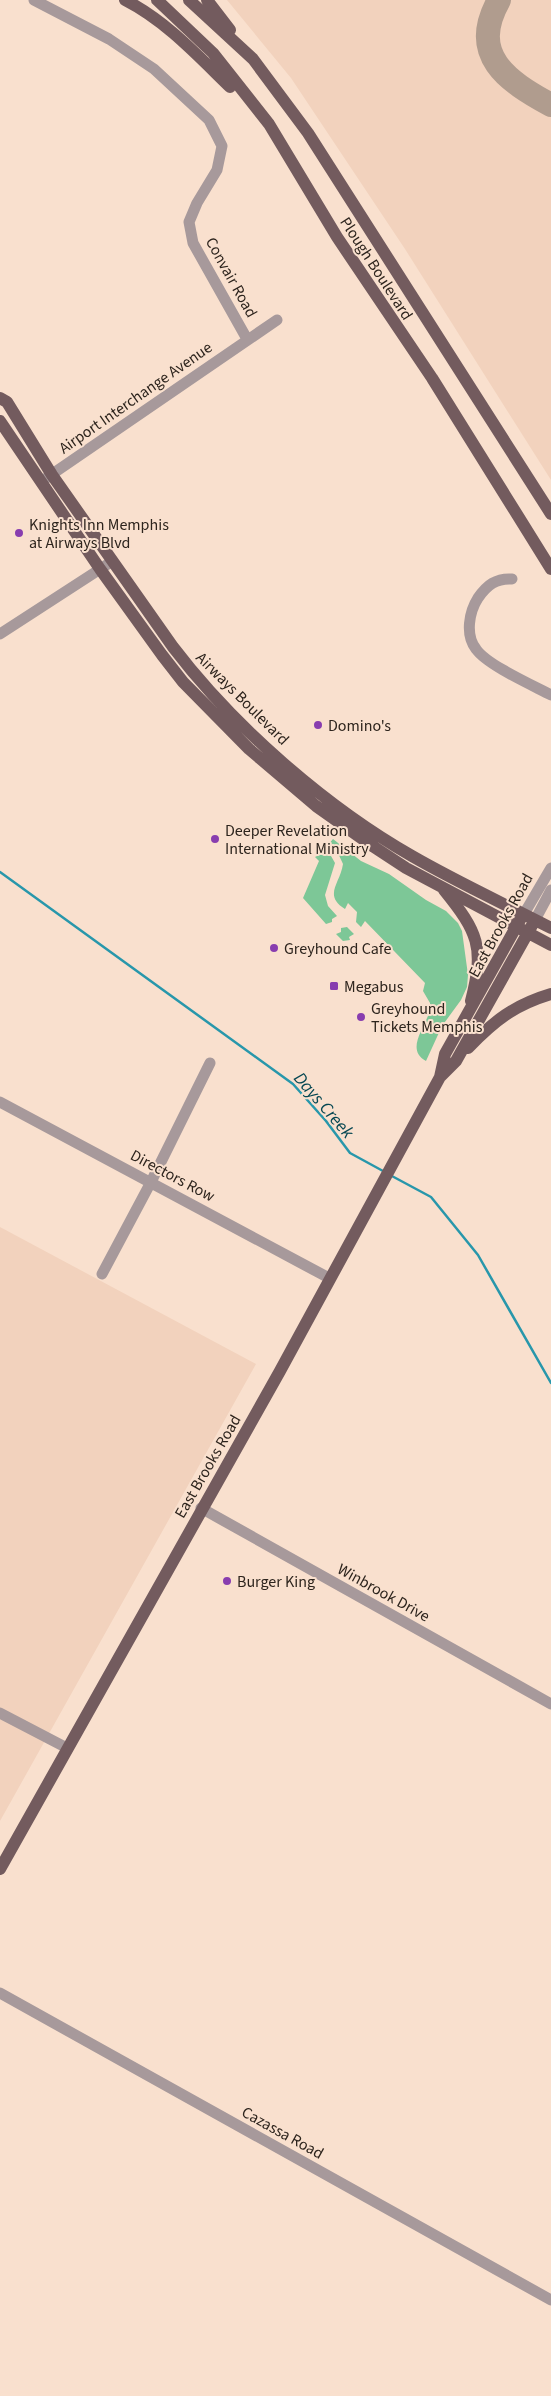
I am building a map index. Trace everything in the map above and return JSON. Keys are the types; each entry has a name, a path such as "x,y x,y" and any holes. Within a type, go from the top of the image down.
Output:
{"main road":[{"path":"125,0 146,11 200,56 269,124"},
{"name":"Plough Boulevard","path":"157,0 213,53 269,124 337,237 432,378 551,569"},
{"name":"Plough Boulevard","path":"188,0 253,60 308,133 551,514"},
{"path":"207,0 253,60"},
{"name":"Airways Boulevard","path":"0,398 7,402 46,478"},
{"name":"Airways Boulevard","path":"0,421 46,478 183,682 249,749 316,806 397,855 441,886 551,945"},
{"name":"Airways Boulevard","path":"397,855 551,928"},
{"path":"441,886 467,921 477,944 478,974 469,1009"},
{"name":"East Brooks Road","path":"440,1078 445,1054 469,1009 482,992 517,926 530,917"},
{"name":"East Brooks Road","path":"0,1869 201,1508 280,1371 329,1278 440,1078 456,1061 528,933 530,917"},
{"path":"456,1061 492,1024 506,1014 521,1005 551,994"}],"street":[{"name":"Convair Road","path":"34,0 109,39 154,69 209,120 222,146 217,170 197,203 189,222 193,243 247,339 277,320"},
{"name":"Airport Interchange Avenue","path":"46,478 247,339"},
{"path":"0,634 105,566"},
{"path":"512,579 497,580 484,591 473,608 470,632 476,649 481,654 551,694"},
{"name":"East Brooks Road","path":"530,917 551,868"},
{"name":"East Brooks Road","path":"530,917 551,890"},
{"path":"102,1274 151,1182 210,1063"},
{"name":"Directors Row","path":"0,1102 329,1278"},
{"name":"Winbrook Drive","path":"201,1508 551,1704"},
{"path":"0,1713 67,1748"},
{"name":"Cazassa Road","path":"0,1993 551,2300"}],"shaded area":[{"path":"227,0 551,0 551,480 405,249 291,78"},
{"path":"0,1227 256,1364 0,1821"}],"green space":[{"path":"333,839 361,861 389,874 426,900 446,911 458,923 462,931 468,975 467,987 461,1000 442,1026 426,1061 417,1050 419,1037 430,1009 430,1003 423,991 425,983 365,921 361,927 356,922 357,912 348,903 345,909 338,904 334,894 343,864 337,851 328,845"},
{"path":"323,853 331,856 335,863 325,895 328,906 337,916 332,919 332,922 326,924 303,898 319,861 315,857"},
{"path":"347,927 354,934 349,937 350,940 343,941 336,934 341,932 341,928"}],"waterway":[{"name":"Days Creek","path":"0,872 293,1084 326,1121 350,1153 383,1171"},
{"name":"Days Creek","path":"390,1175 431,1197 478,1255 551,1383"}],"taxiway":[{"path":"499,0 491,19 488,36 490,51 497,64 507,76 551,105"}],"place":[{"name":"Knights Inn Memphis at Airways Blvd","path":"19,533"},
{"name":"Domino's","path":"318,725"},
{"name":"Deeper Revelation International Ministry","path":"215,839"},
{"name":"Greyhound Cafe","path":"274,948"},
{"name":"Megabus","path":"334,986"},
{"name":"Greyhound Tickets Memphis","path":"361,1017"},
{"name":"Burger King","path":"227,1581"}]}
